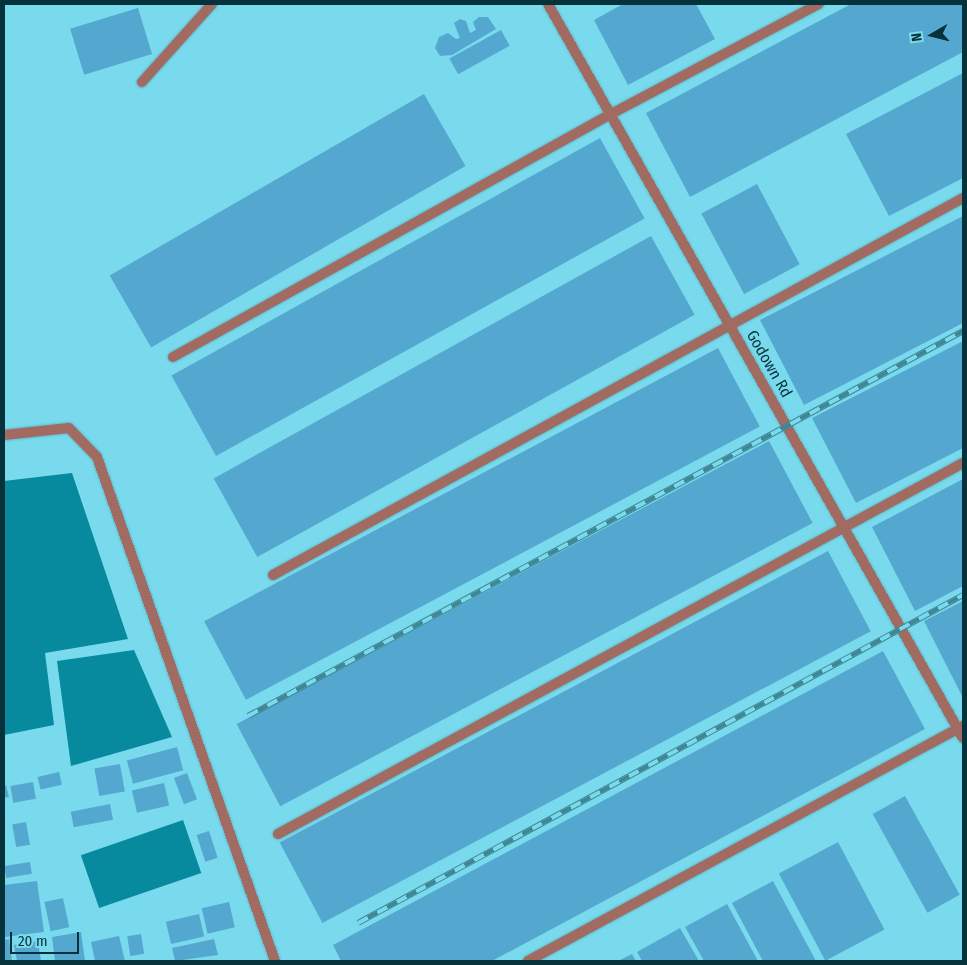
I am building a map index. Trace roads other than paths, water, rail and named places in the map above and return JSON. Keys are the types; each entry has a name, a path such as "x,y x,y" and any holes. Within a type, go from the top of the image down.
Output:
{"street":[{"path":"142,82 212,4"},
{"name":"Godown Rd","path":"548,4 844,527 961,727 963,738"},
{"path":"173,357 611,114 818,4"},
{"path":"274,575 729,324 963,198"},
{"path":"4,435 70,428 97,457 275,961"},
{"path":"278,834 963,463"},
{"path":"528,961 961,727"}],"water":[{"path":"72,473 128,639 45,653 54,725 4,735 4,481"},
{"path":"134,650 172,737 71,766 57,661"},
{"path":"183,820 201,873 99,908 81,855"}],"railway":[{"path":"248,716 963,331"},
{"path":"358,923 963,595"}]}
